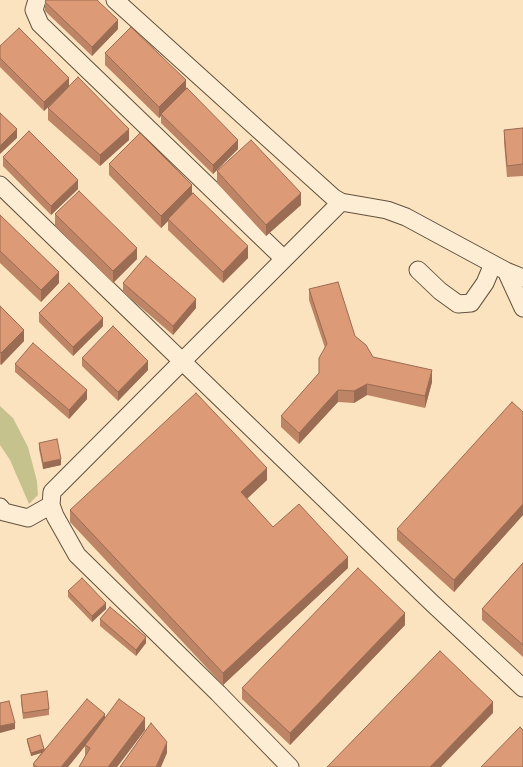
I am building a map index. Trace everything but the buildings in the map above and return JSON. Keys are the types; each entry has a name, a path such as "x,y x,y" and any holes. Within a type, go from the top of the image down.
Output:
{"lane":[{"path":"37,0 34,10 40,24 284,258"},
{"path":"114,0 328,193 341,202 374,207 406,217 523,278"},
{"path":"0,185 523,688"},
{"path":"290,767 77,555 55,516 51,505 52,492 181,360 341,202"},
{"path":"418,270 458,304 471,303 485,283 500,267"},
{"path":"500,267 523,308"},
{"path":"0,507 4,512 28,518 51,505"}],"shaded area":[{"path":"0,406 13,418 28,447 37,481 38,495 29,504 10,460 0,445"}]}
